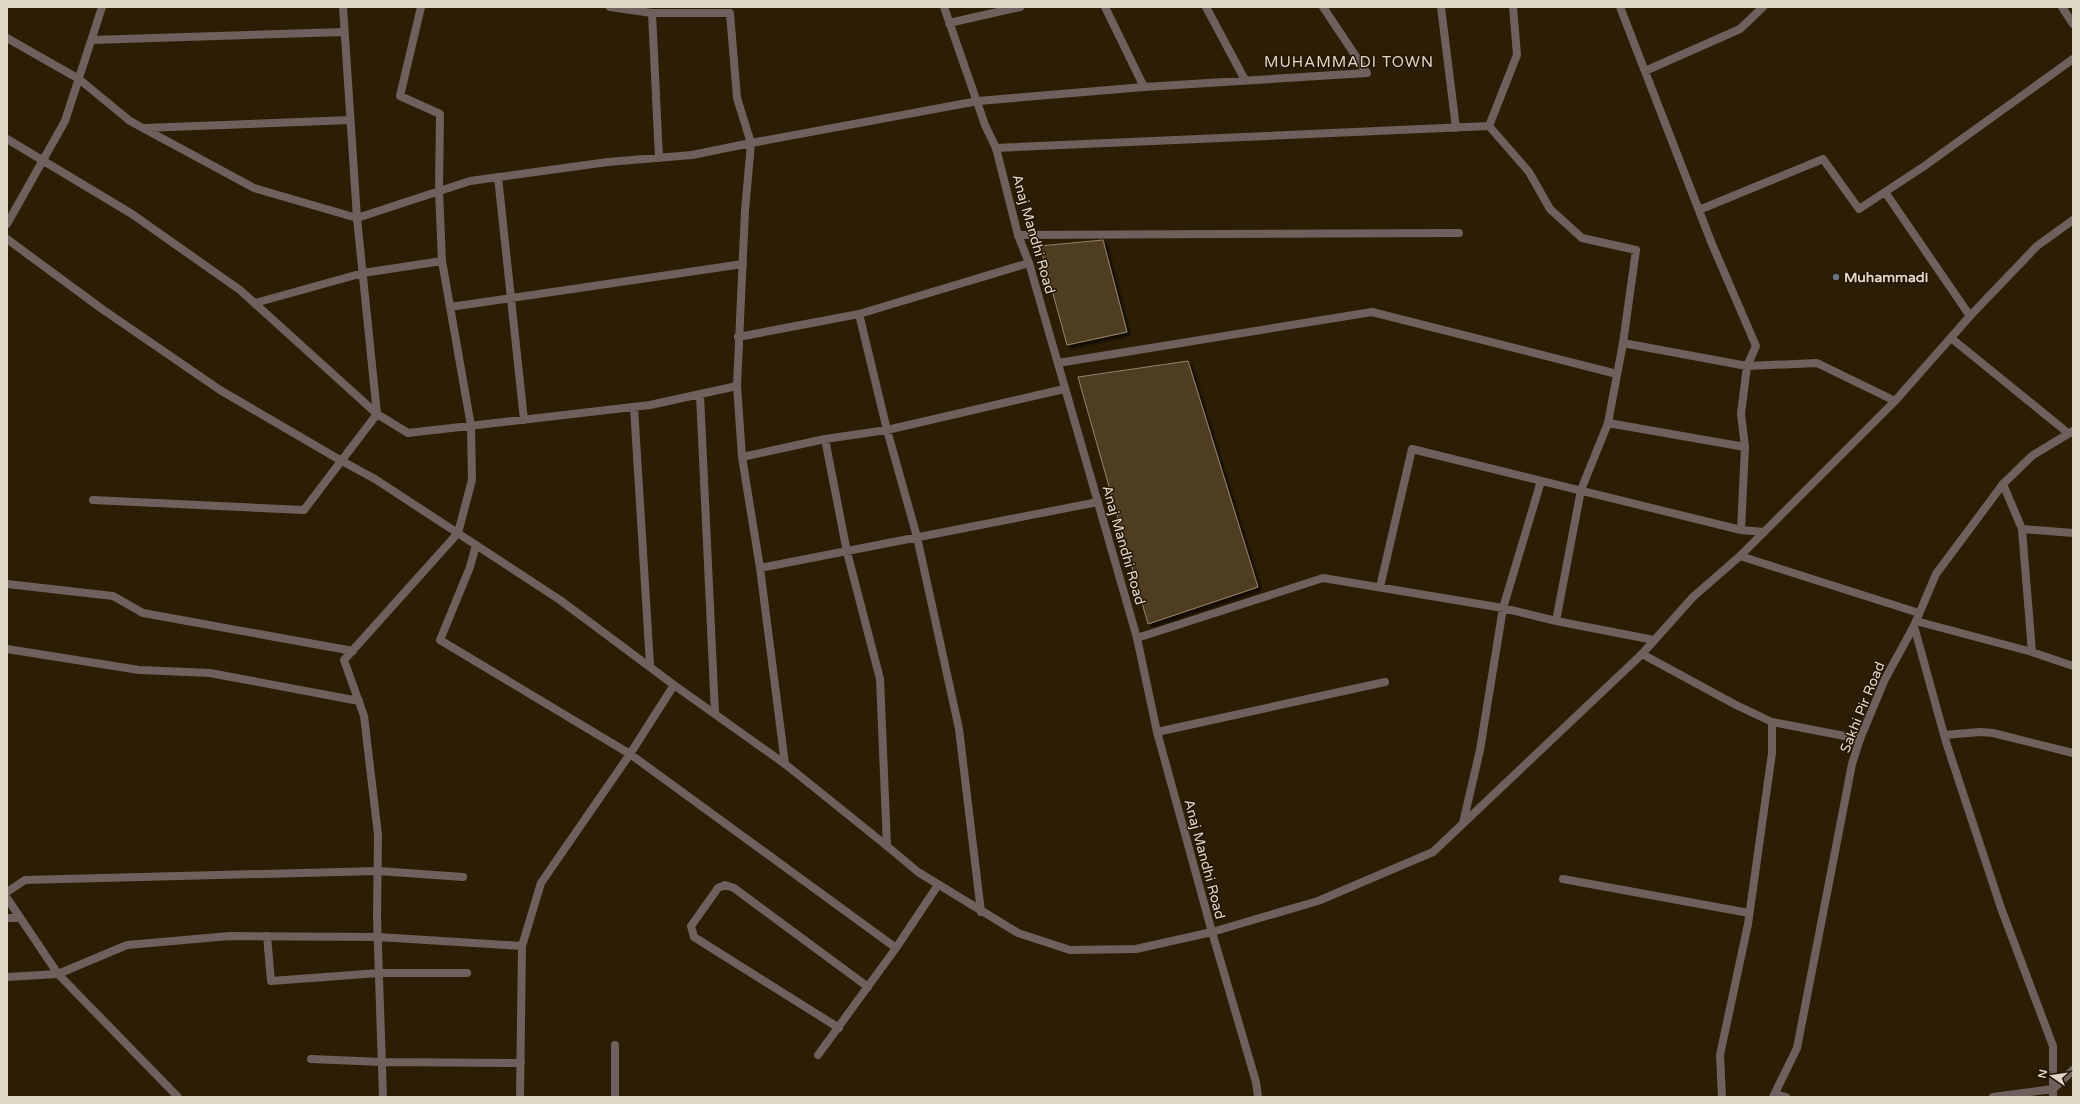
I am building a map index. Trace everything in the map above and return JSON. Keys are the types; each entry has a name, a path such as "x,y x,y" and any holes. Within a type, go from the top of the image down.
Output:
{"street":[{"path":"7,224 64,121 102,7"},
{"path":"93,500 304,510 340,460 377,414 357,218 343,7"},
{"path":"382,1097 378,937 378,835 364,716 344,660 458,533 472,480 471,426 442,261 439,191 440,114 400,96 421,7"},
{"path":"610,7 652,13 730,13 737,98 751,143 738,337 737,386 742,457 760,568 785,764"},
{"name":"Anaj Mandhi Road","path":"944,7 996,148 1018,235 1029,263 1058,363 1064,389 1137,638 1157,732 1212,932 1256,1082 1258,1097"},
{"path":"949,23 1020,7"},
{"path":"1104,7 1144,87"},
{"path":"1206,7 1246,80"},
{"path":"7,38 79,79 130,121 254,188 357,218 470,181 608,162 692,155 978,101 1144,87 1367,74 1323,7"},
{"path":"1441,7 1456,128"},
{"path":"1489,126 1517,55 1513,7"},
{"path":"1620,7 1699,210 1756,346 1747,366 1741,414 1745,447 1741,530"},
{"path":"1645,70 1740,29 1763,7"},
{"path":"2062,7 2073,24"},
{"path":"652,13 659,158"},
{"path":"92,40 344,32"},
{"path":"1699,210 1823,159 1859,209 1923,167 2073,59"},
{"path":"143,128 350,120"},
{"path":"996,148 1489,126"},
{"path":"1489,126 1529,172 1550,209 1582,238 1636,250 1623,343 1608,422 1581,490 1556,621"},
{"path":"7,139 132,214 240,290 377,414 408,433 634,407 700,395 737,386"},
{"path":"498,177 524,420"},
{"path":"1885,192 1970,316"},
{"path":"7,239 102,309 220,390 340,460 376,479 560,600 650,665 674,685 785,764 918,872 981,912 1018,933 1070,950 1136,949 1212,932 1318,901 1433,852 1642,654 1694,596 1740,556 1895,401 1970,316 2037,246 2073,220"},
{"path":"1018,235 1459,233"},
{"path":"254,303 363,274 442,261"},
{"path":"738,337 859,314 1029,263"},
{"path":"450,307 743,264"},
{"path":"1058,363 1372,312 1617,374"},
{"path":"859,314 887,430 918,537 959,729 981,912"},
{"path":"1951,338 2070,432"},
{"path":"1623,343 1747,366 1817,363 1895,401"},
{"path":"742,457 826,439 887,430 1064,389"},
{"path":"700,395 715,713"},
{"path":"634,407 650,665"},
{"path":"1608,422 1745,447"},
{"name":"Sakhi Pir Road","path":"1774,1096 1796,1048 1852,764 1860,739 1885,679 1916,620 1936,574 2003,484 2033,455 2070,432"},
{"path":"826,439 847,552 880,679 887,846"},
{"path":"1380,587 1412,449 1741,530 1764,532"},
{"path":"1463,823 1480,750 1503,608 1541,481"},
{"path":"2003,484 2022,529 2032,652"},
{"path":"760,568 1098,502"},
{"path":"2022,529 2073,533"},
{"path":"476,545 470,567 440,640 630,754 896,948"},
{"path":"1740,556 1916,620 2032,652 2073,666"},
{"path":"1137,638 1322,578 1503,608 1556,621 1654,640"},
{"path":"7,584 113,596 143,613 353,651"},
{"path":"1916,620 1944,735 2001,908 2053,1046 2053,1093"},
{"path":"7,649 139,670 210,673 359,701"},
{"path":"1642,654 1736,705 1772,722 1860,739"},
{"path":"1157,732 1385,682"},
{"path":"520,1097 522,946 541,883 630,754 674,685"},
{"path":"1722,1097 1720,1055 1749,913 1772,753 1772,722"},
{"path":"1944,735 1980,732 1993,733 2073,753"},
{"path":"7,892 24,880 378,871 463,877"},
{"path":"1563,879 1749,913"},
{"path":"839,1028 694,937 691,926 718,888 725,885 734,888 868,988"},
{"path":"818,1056 868,988 938,885"},
{"path":"7,898 58,974 178,1097"},
{"path":"7,918 20,918"},
{"path":"7,977 58,974 127,945 230,936 378,937 522,946"},
{"path":"267,936 272,981 379,973 467,973"},
{"path":"615,1045 615,1097"},
{"path":"311,1059 382,1062 521,1062"},
{"path":"1993,1097 2053,1093 2073,1070"},
{"path":"1774,1096 1786,1097"}],"building":[{"path":"1103,240 1127,332 1067,345 1040,246"},
{"path":"1188,361 1258,587 1148,624 1078,377"}],"place":[{"name":"Muhammadi","path":"1836,277"}],"district":[{"name":"MUHAMMADI TOWN","path":"1349,62"}]}
